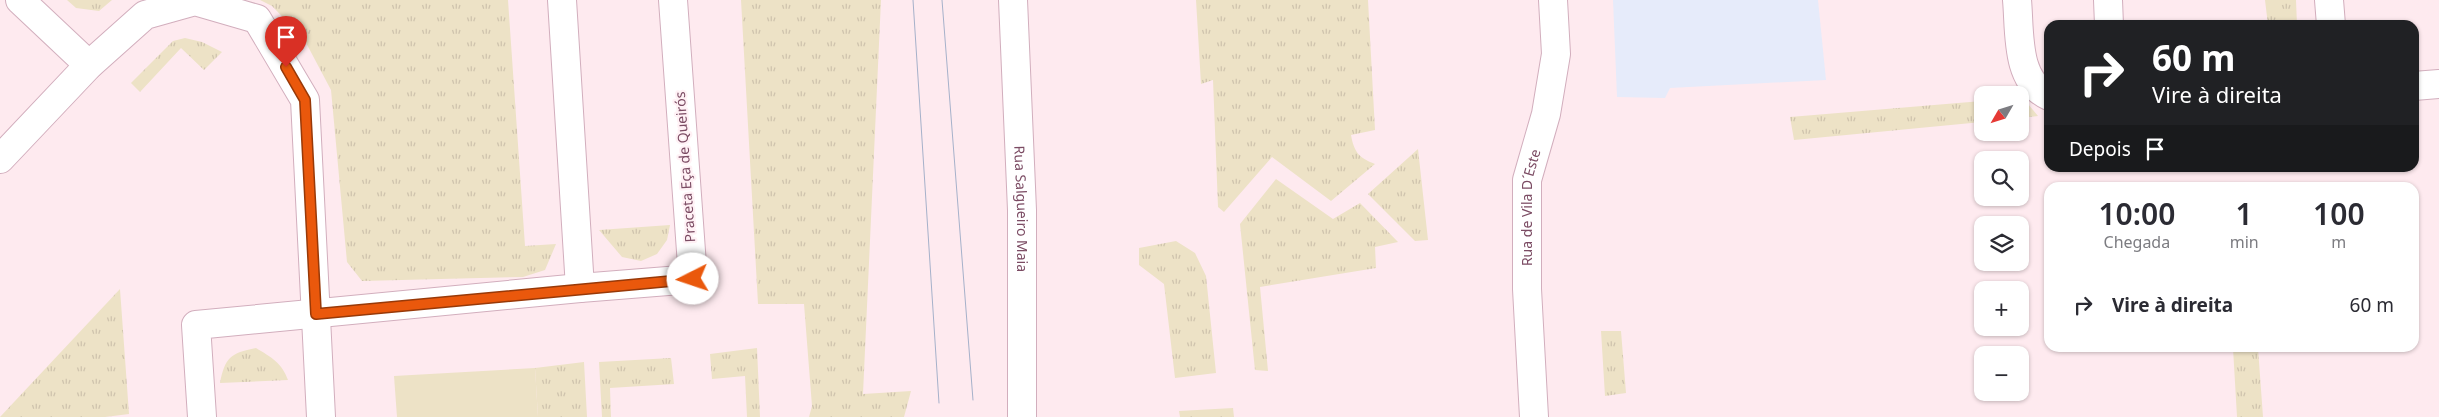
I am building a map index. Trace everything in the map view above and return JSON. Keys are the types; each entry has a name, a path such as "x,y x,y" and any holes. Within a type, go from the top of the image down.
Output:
{"street":[{"path":"20,0 89,64"},
{"path":"562,0 580,288"},
{"name":"Praceta Eça de Queirós","path":"202,417 196,325 693,279 673,0"},
{"name":"Rua Salgueiro Maia","path":"1013,0 1022,210 1022,417"},
{"name":"Rua de Vila D´Este","path":"1534,417 1527,289 1527,180 1546,114 1556,54 1552,0"},
{"path":"2017,0 2022,65 2039,92 2044,94"},
{"path":"2108,0 2110,20"},
{"path":"2329,0 2331,20"},
{"path":"0,159 89,64 145,15 195,1 257,19 305,100 321,417"},
{"path":"2419,86 2439,84"}],"shaded area":[{"path":"1613,0 1818,0 1826,80 1670,88 1665,98 1617,97"}],"green space":[{"path":"67,0 112,0 99,11 76,8"},
{"path":"260,0 508,0 525,246 556,244 545,270 523,277 362,281 347,262 331,90 304,39 272,6"},
{"path":"741,0 881,0 863,394 911,391 904,417 809,417 812,406 804,304 758,304"},
{"path":"1196,0 1368,0 1375,130 1351,135 1358,154 1375,164 1331,201 1272,157 1224,212 1218,207 1213,80 1201,84"},
{"path":"2265,0 2296,0 2297,20 2267,20"},
{"path":"185,38 202,42 222,52 204,70 181,48 140,92 131,83 173,41"},
{"path":"1974,102 1974,123 1794,140 1790,117"},
{"path":"2029,105 2038,116 2029,117"},
{"path":"1418,149 1428,240 1415,241 1368,194"},
{"path":"1276,179 1333,219 1360,203 1398,242 1375,247 1376,268 1260,287 1268,371 1255,370 1240,224"},
{"path":"670,225 667,240 657,254 641,261 622,257 599,230"},
{"path":"1176,241 1195,253 1206,276 1216,373 1175,378 1164,284 1139,265 1139,248"},
{"path":"120,289 129,414 105,417 0,417"},
{"path":"1601,331 1621,331 1626,393 1605,396"},
{"path":"256,348 283,369 288,380 220,383 224,368 230,358 240,352"},
{"path":"757,348 760,417 747,417 745,376 712,379 710,354"},
{"path":"2233,352 2258,352 2263,417 2237,417"},
{"path":"671,358 674,384 610,388 611,417 602,417 599,362"},
{"path":"584,362 587,417 538,417 535,368"},
{"path":"535,368 538,417 397,417 394,376"},
{"path":"1233,408 1234,417 1180,417 1179,411"}],"tram line":[{"path":"913,0 939,403"},
{"path":"942,0 973,400"}],"route":[{"path":"286,67 305,100 316,314 693,279"}]}
